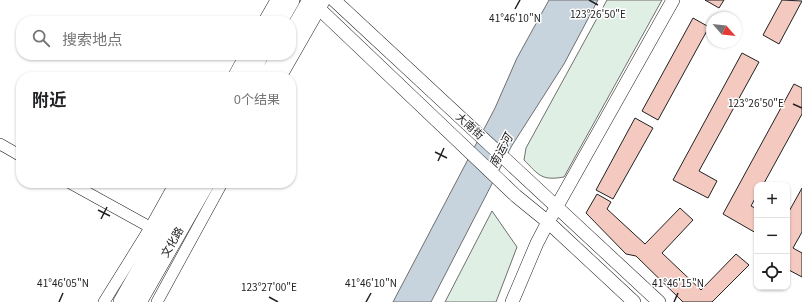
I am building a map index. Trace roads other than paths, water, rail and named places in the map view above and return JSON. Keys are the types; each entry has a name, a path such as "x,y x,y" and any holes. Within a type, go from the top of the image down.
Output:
{"main road":[{"path":"282,16 291,0"},
{"path":"296,28 315,2"},
{"path":"251,72 257,60"},
{"path":"270,72 277,60"},
{"name":"文化路","path":"122,302 155,230 185,188"},
{"name":"文化路","path":"138,302 203,188"}],"street":[{"path":"267,16 276,0"},
{"name":"大南街","path":"334,0 529,179 659,302"},
{"path":"512,302 537,243 548,222 673,0"},
{"path":"296,44 315,2"},
{"name":"大南街","path":"315,2 516,196 548,222 634,302"},
{"path":"236,72 242,60"},
{"path":"283,72 289,60"},
{"path":"0,144 16,153"},
{"path":"79,188 155,230"},
{"path":"104,302 155,230 173,188"},
{"path":"157,302 219,188"}],"water":[{"name":"南运河","path":"549,0 598,0 564,64 511,147 431,302 393,302 495,108 517,58"}]}
